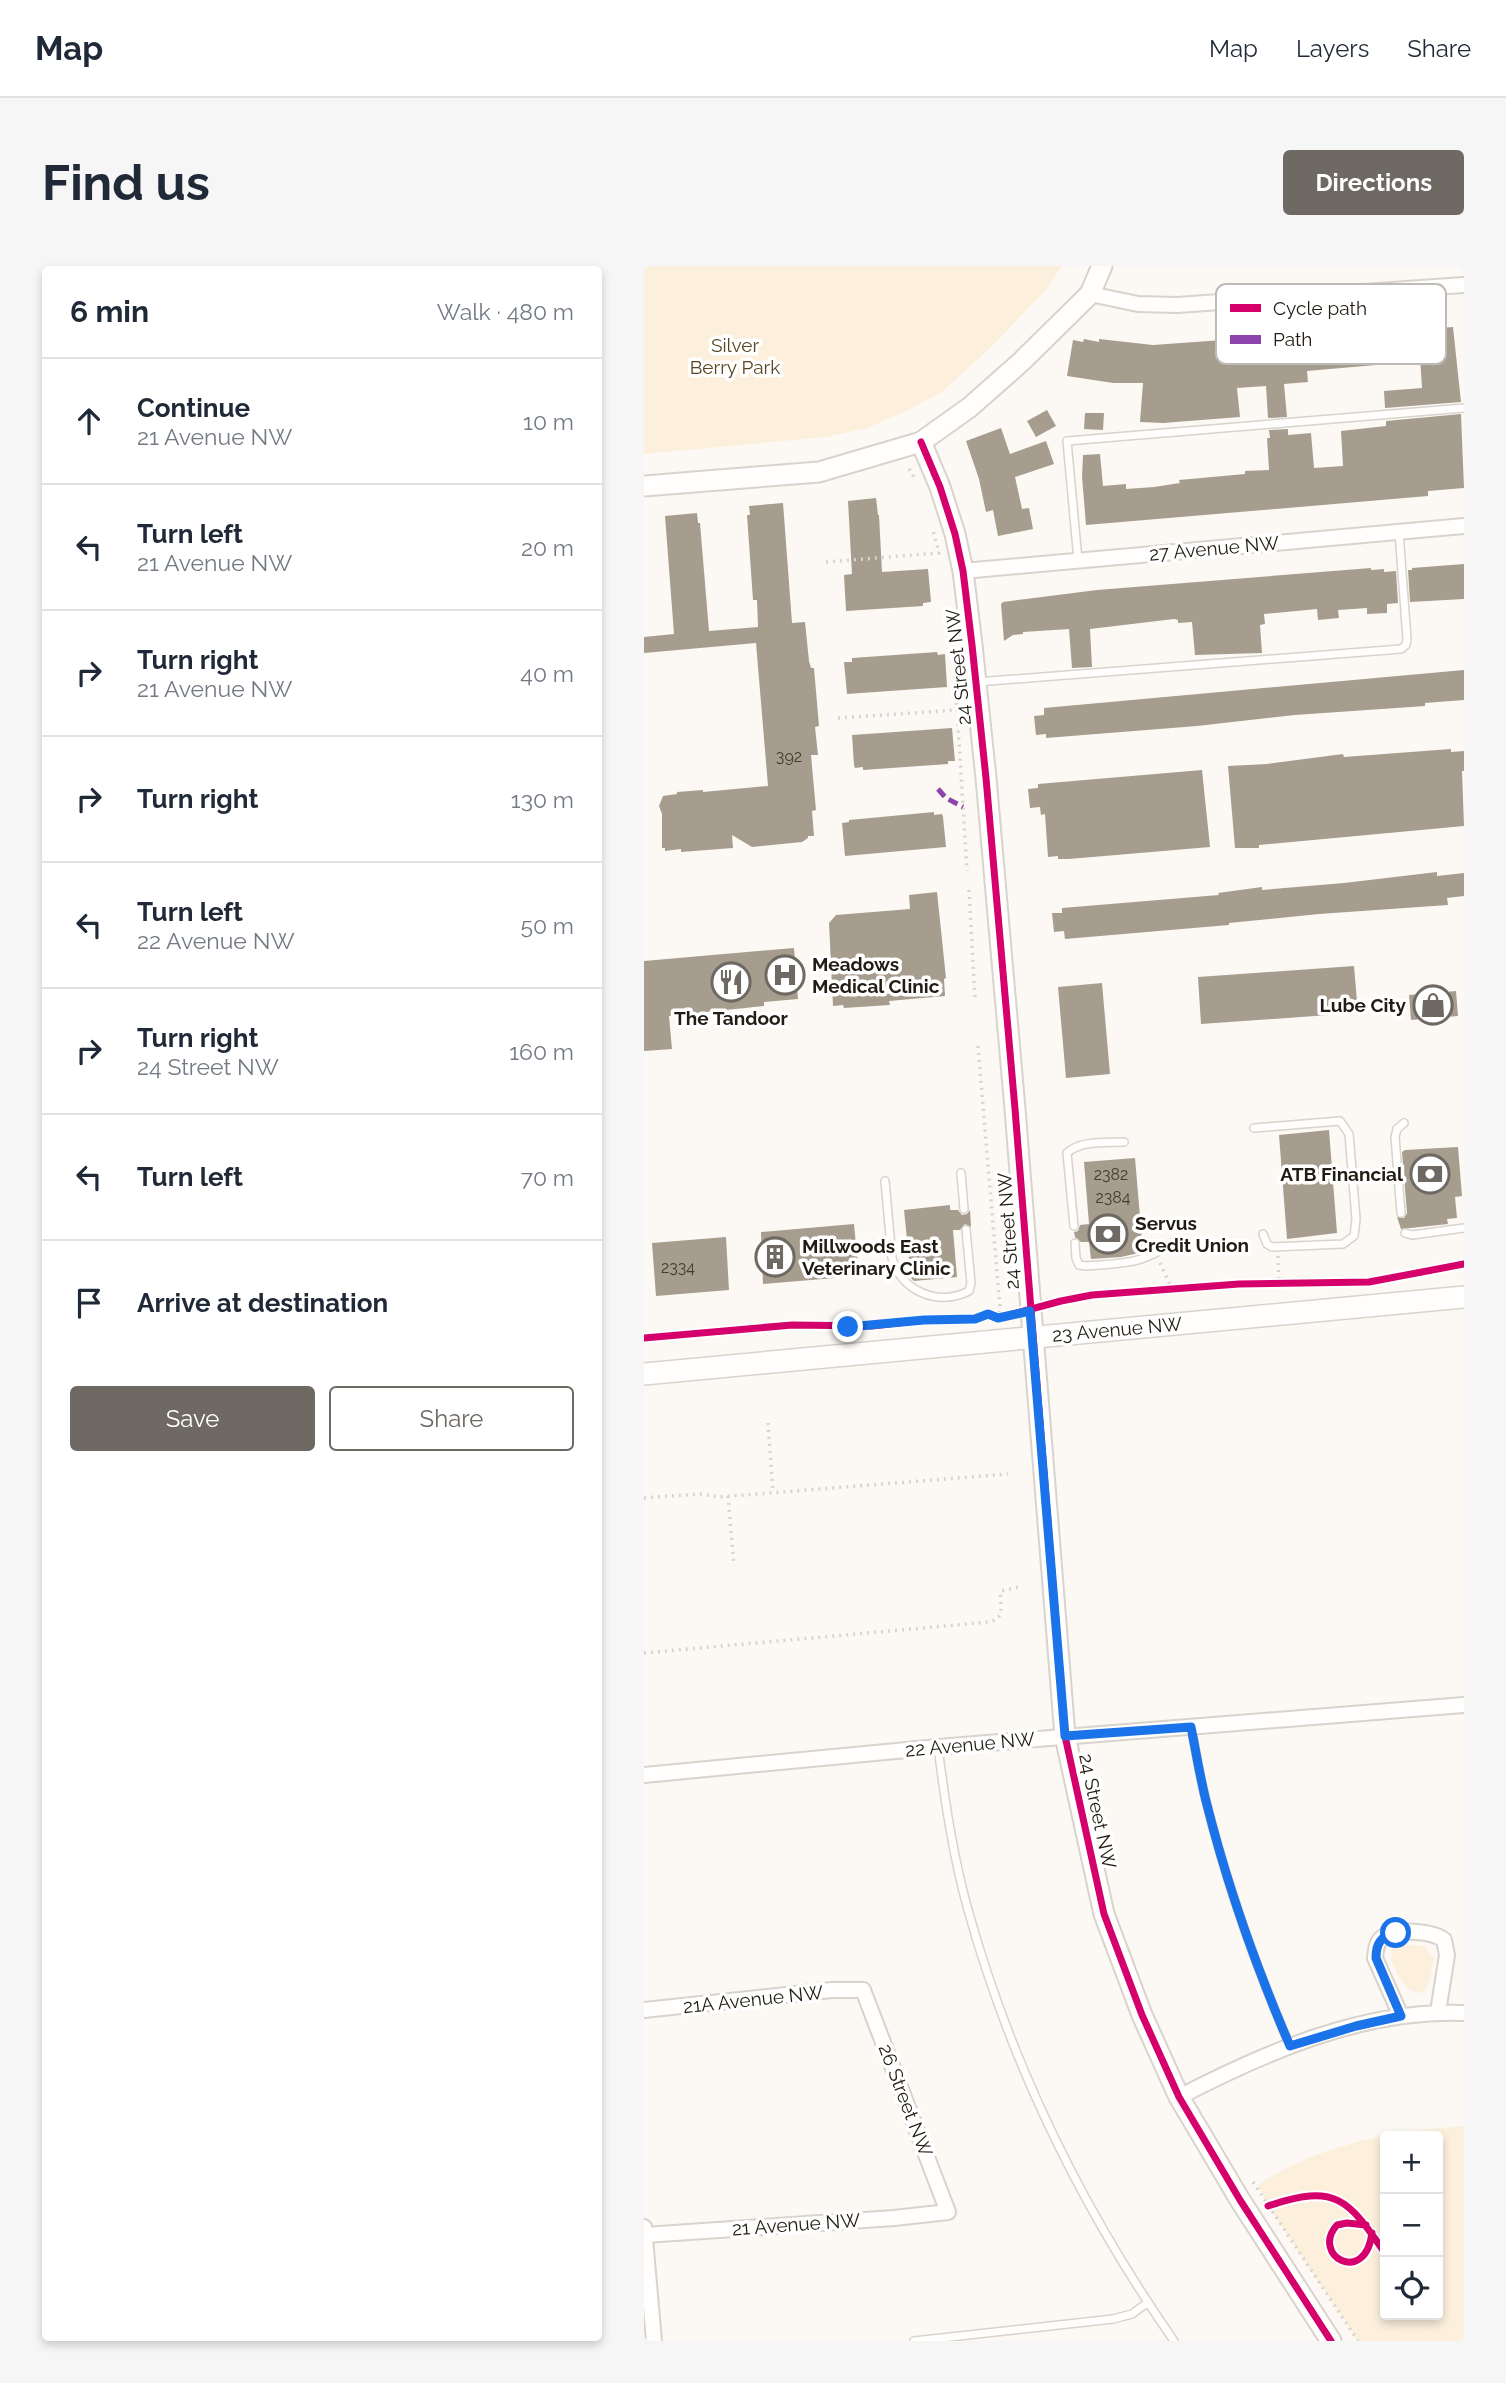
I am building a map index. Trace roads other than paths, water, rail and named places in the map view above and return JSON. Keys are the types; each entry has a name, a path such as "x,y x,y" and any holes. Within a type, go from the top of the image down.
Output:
{"main road":[{"name":"23 Avenue NW","path":"644,1374 1464,1297"}],"street":[{"path":"644,486 819,472 921,442 970,407 1022,361 1090,294 1102,266"},
{"path":"1446,286 1464,285"},
{"path":"1090,294 1138,303 1177,305 1216,302"},
{"name":"24 Street NW","path":"921,442 951,522 963,571 976,682 1015,1108 1065,1736 1104,1914 1142,2015 1179,2097 1240,2200 1331,2341"},
{"name":"27 Avenue NW","path":"963,571 1464,526"},
{"name":"22 Avenue NW","path":"644,1775 1065,1736 1464,1705"},
{"path":"1401,2016 1376,1958 1379,1940 1388,1934 1396,1933 1432,1934 1444,1940 1447,1955 1438,2012"},
{"name":"21A Avenue NW","path":"644,2010 832,1990 863,1990"},
{"name":"26 Street NW","path":"863,1990 948,2212"},
{"path":"1179,2097 1237,2067 1290,2046 1356,2026 1401,2016 1438,2012 1464,2013"},
{"name":"21 Avenue NW","path":"645,2235 948,2212"},
{"path":"644,2226 654,2341"}],"lane":[{"path":"1078,560 1067,441 1464,408"},
{"path":"976,682 1401,649 1406,645 1407,639 1399,532"},
{"path":"1255,1128 1340,1121 1346,1126 1349,1134 1356,1219 1354,1236 1343,1244 1278,1247 1267,1244 1262,1234"},
{"path":"1401,1213 1395,1138 1396,1129 1404,1123"},
{"path":"1074,1226 1067,1153 1072,1148 1086,1144 1124,1142"},
{"path":"961,1173 964,1209"},
{"path":"885,1181 895,1269 901,1278 919,1292 933,1297 969,1291 971,1283 966,1230"},
{"path":"1405,1233 1412,1235 1464,1228"},
{"path":"1075,1243 1079,1265 1086,1266 1140,1262 1156,1255 1172,1242"},
{"path":"1191,1727 1205,1799 1229,1882 1260,1974 1290,2046"},
{"path":"938,1747 958,1871 989,1978 1042,2112 1083,2195 1147,2302 1174,2341"},
{"path":"914,2341 1113,2319 1132,2314 1147,2302"}],"place":[{"name":"Meadows Medical Clinic","path":"785,975"},
{"name":"The Tandoor","path":"731,982"},
{"name":"Lube City","path":"1433,1005"},
{"name":"ATB Financial","path":"1430,1174"},
{"name":"Servus Credit Union","path":"1108,1234"},
{"name":"Millwoods East Veterinary Clinic","path":"775,1257"}],"park label":[{"name":"Silver Berry Park","path":"735,356"}]}
